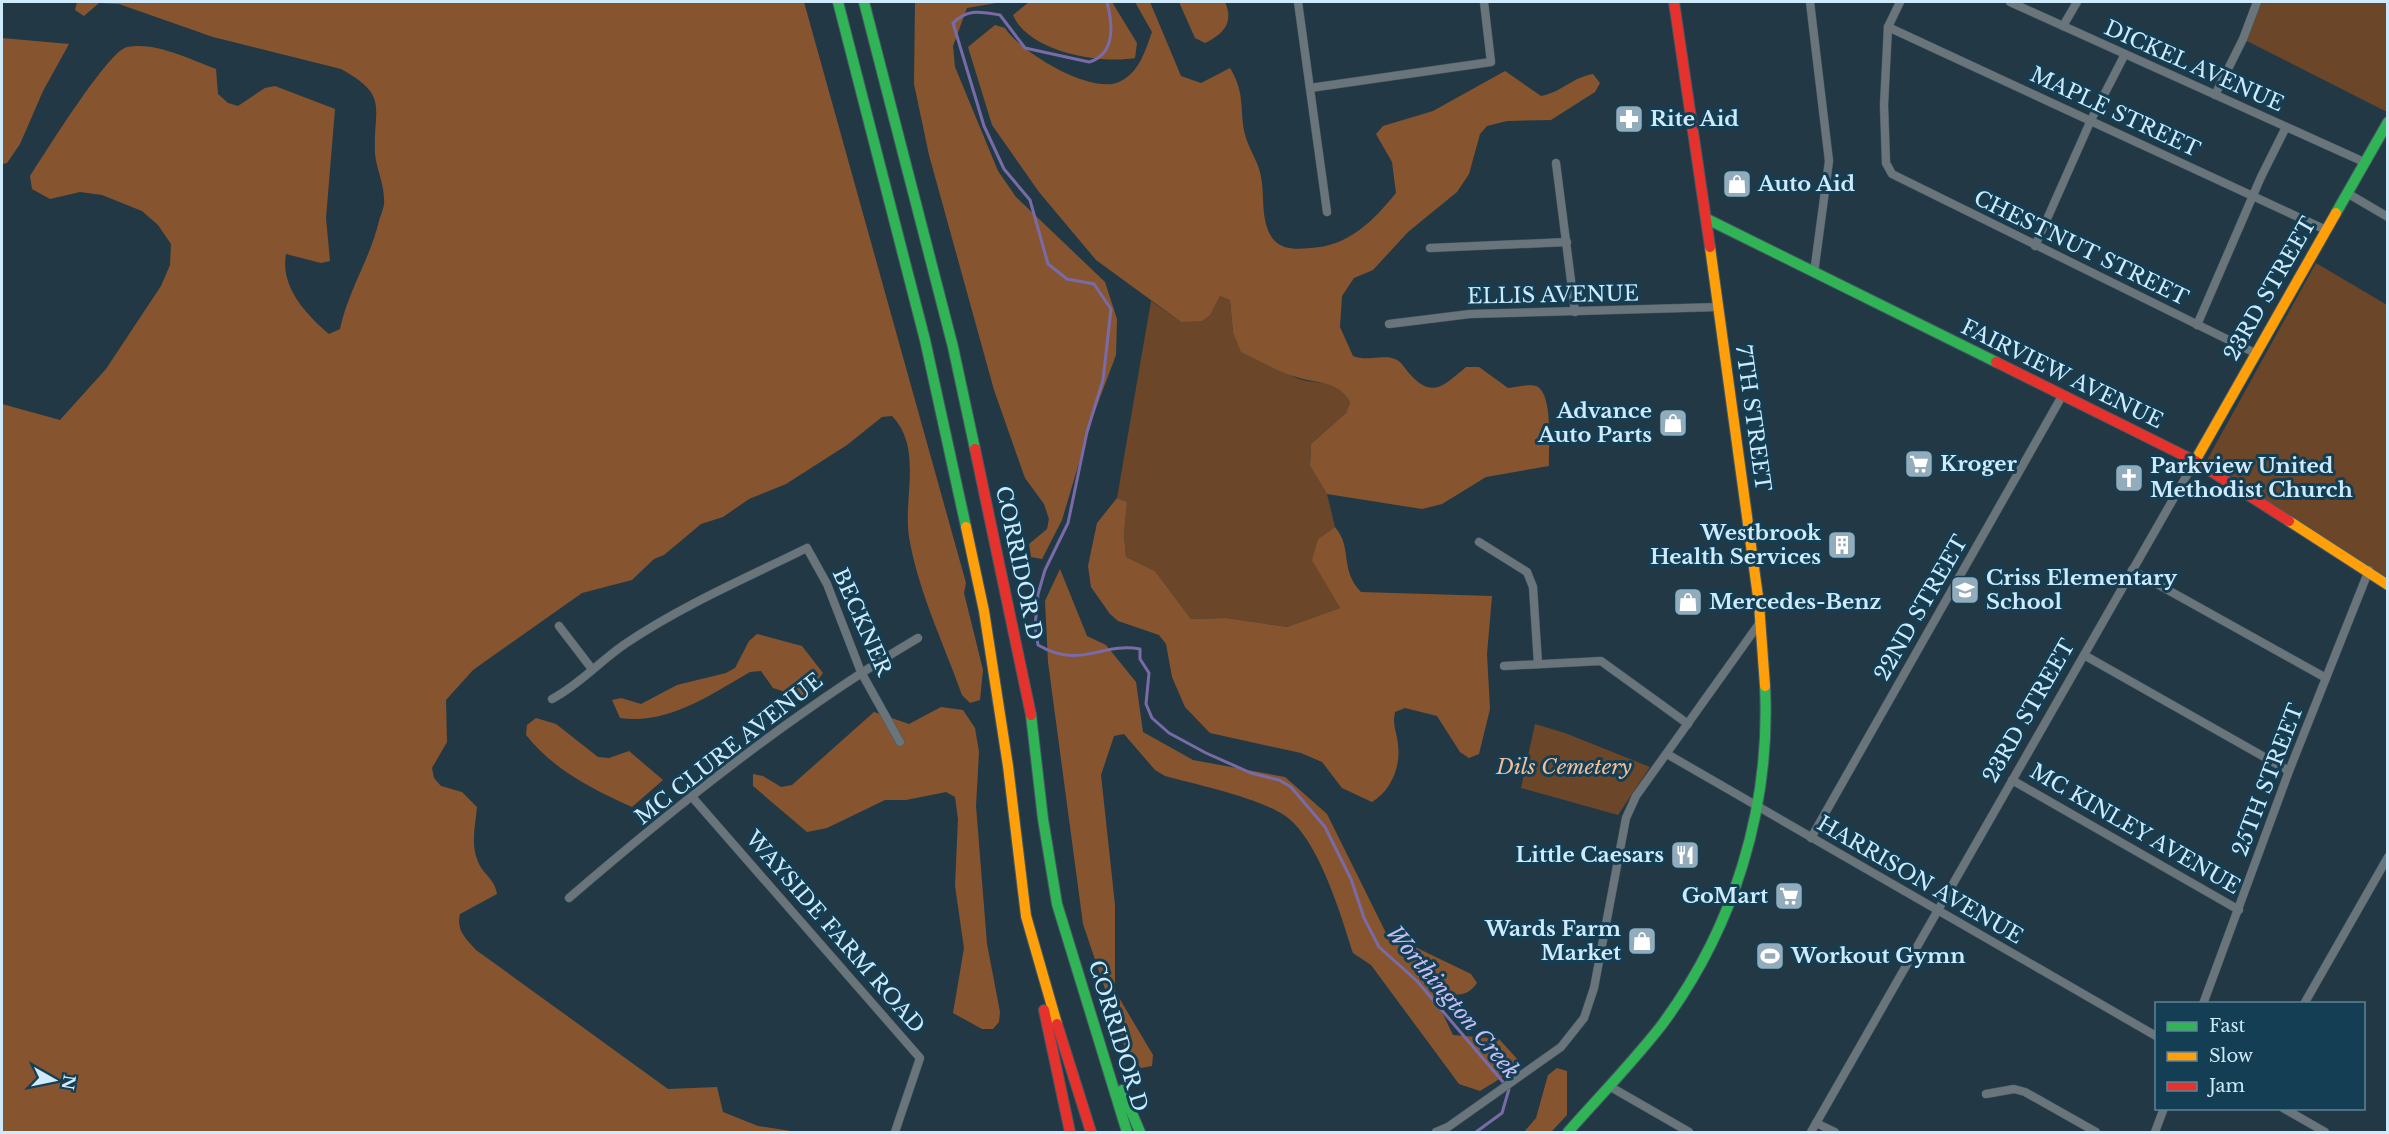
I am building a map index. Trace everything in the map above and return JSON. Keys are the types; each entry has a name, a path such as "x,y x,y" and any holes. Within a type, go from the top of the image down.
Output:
{"main road":[{"name":"CORRIDOR D","path":"838,2 925,340 984,611 1008,766 1026,916 1091,1132"},
{"name":"CORRIDOR D","path":"864,2 953,347 1033,724 1043,819 1057,904 1127,1132"},
{"name":"7TH STREET","path":"1568,1132 1661,1025 1685,990 1714,937 1736,886 1759,809 1765,759 1768,702 1761,621 1707,219 1674,2"},
{"name":"23RD STREET","path":"2194,461 2388,122"},
{"name":"FAIRVIEW AVENUE","path":"1707,219 2194,461 2369,570 2388,585"},
{"path":"1026,916 1070,1132"},
{"path":"1094,1025 1140,1132"}],"street":[{"path":"1298,2 1327,212"},
{"path":"1310,87 1491,62 1484,2"},
{"path":"1810,2 1829,161 1814,273"},
{"path":"1888,27 1900,2"},
{"name":"DICKEL AVENUE","path":"2010,2 2364,162"},
{"path":"2063,26 2077,2"},
{"path":"2215,95 2243,39 2257,2"},
{"name":"CHESTNUT STREET","path":"1888,27 1884,105 1886,163 1892,174 2255,353"},
{"name":"MAPLE STREET","path":"1888,27 2326,230"},
{"path":"2035,246 2091,120 2125,54"},
{"path":"2197,325 2261,177 2286,127"},
{"path":"1556,163 1575,312"},
{"path":"2348,193 2388,217"},
{"path":"1430,248 1567,242"},
{"name":"ELLIS AVENUE","path":"1389,324 1470,314 1719,307"},
{"name":"22ND STREET","path":"1811,838 2062,396"},
{"name":"23RD STREET","path":"1811,1132 2194,461"},
{"path":"1479,542 1527,572 1533,587 1538,664"},
{"name":"BECKNER","path":"592,669 626,644 704,598 807,548 827,584 861,672 880,702 900,742"},
{"path":"2132,570 2326,678"},
{"name":"25TH STREET","path":"2204,1002 2289,771 2369,570"},
{"path":"1436,1132 1448,1127 1492,1098 1561,1047 1584,1018 1594,988 1619,844 1626,818 1636,796 1761,621"},
{"path":"552,699 566,692 592,669 559,626"},
{"name":"MC CLURE AVENUE","path":"569,898 802,712 861,672 918,638"},
{"path":"2084,655 2289,771"},
{"path":"1504,666 1601,661 1688,724"},
{"name":"HARRISON AVENUE","path":"1667,754 2155,1035"},
{"name":"MC KINLEY AVENUE","path":"2012,780 2239,910"},
{"name":"WAYSIDE FARM ROAD","path":"693,798 920,1058 895,1132"},
{"path":"2305,1002 2388,856"},
{"path":"1609,1086 1689,1132"},
{"path":"1986,1094 2014,1089 2025,1092 2096,1132"},
{"path":"2155,1132 2163,1110"},
{"path":"2286,1110 2325,1132"},
{"path":"1816,1123 1835,1132"}],"green space":[{"path":"2262,2 2387,2 2387,112 2243,39"},
{"path":"2316,263 2387,305 2387,581 2207,460"},
{"path":"1220,296 1230,300 1233,332 1270,362 1294,377 1338,388 1350,402 1346,413 1311,444 1310,466 1327,494 1335,527 1318,539 1313,560 1340,608 1287,627 1226,618 1191,619 1155,571 1126,557 1124,535 1127,502 1117,498 1151,301 1181,322 1210,314"},
{"name":"Dils Cemetery","path":"1535,724 1565,733 1650,767 1618,815 1521,788"}],"shaded area":[{"path":"77,2 804,2 966,583 964,593 983,670 980,700 970,703 962,695 925,597 909,537 910,474 907,443 892,416 882,417 847,445 786,484 749,499 723,517 701,524 664,555 654,559 632,580 582,593 473,670 446,700 447,742 432,768 434,778 441,786 462,792 477,807 475,854 497,894 460,914 460,929 476,950 668,1089 717,1087 723,1112 758,1126 797,1132 2,1132 2,404 60,420 106,369 161,286 170,265 171,244 158,225 142,211 102,195 80,192 50,199 32,189 30,176 106,66 127,47 138,46 172,52 216,69 218,94 228,103 238,106 265,88 275,86 335,109 326,218 330,261 321,263 286,254 285,266 291,289 297,299 329,334 340,329 348,301 375,235 384,202 375,153 376,104 367,87 356,78 341,69 213,37 119,4 99,3 84,16 75,10"},
{"path":"915,2 1002,2 967,8 953,46 955,67 998,171 1016,197 1105,282 1117,319 1116,355 1093,416 1062,520 1042,559 1031,557 1029,544 1047,529 1049,519 1044,504 1025,478 994,390 929,155 914,84"},
{"path":"1029,2 1112,2 1137,43 1135,58 1085,57 1049,46 1021,28 1013,15"},
{"path":"1135,2 1150,2 1181,76 1201,83 1230,68 1239,87 1246,138 1260,172 1266,225 1277,243 1291,248 1325,246 1349,237 1369,222 1396,193 1392,162 1376,134 1383,126 1433,111 1505,71 1541,96 1593,74 1600,83 1595,92 1551,120 1507,121 1487,126 1480,134 1469,174 1457,192 1408,232 1373,270 1354,278 1342,296 1340,327 1353,356 1395,359 1416,381 1431,388 1451,380 1466,367 1479,367 1508,388 1536,386 1542,391 1548,410 1549,466 1486,477 1442,504 1422,509 1327,494 1310,466 1311,444 1346,413 1350,402 1345,395 1339,389 1325,383 1286,374 1241,352 1233,332 1230,300 1220,296 1210,315 1202,321 1181,322 1096,260 1039,192 992,125 968,47 995,25 1005,28 1013,38 1041,60 1076,78 1109,84 1121,81 1133,72 1141,60 1152,32"},
{"path":"1179,2 1225,2 1228,9 1228,21 1217,36 1205,43 1195,38"},
{"path":"2,38 69,44 43,91 20,144 7,163 2,164"},
{"path":"1117,498 1127,502 1124,535 1126,557 1155,571 1191,619 1226,618 1287,627 1340,608 1312,560 1318,539 1335,527 1344,543 1350,575 1361,592 1492,596 1487,654 1490,709 1479,754 1469,758 1460,752 1437,716 1405,708 1395,712 1394,725 1399,753 1396,769 1389,785 1372,802 1342,788 1322,762 1301,753 1210,733 1185,707 1172,677 1166,644 1159,635 1118,621 1110,614 1091,587 1088,566 1097,523"},
{"path":"1060,569 1087,636 1106,645 1136,682 1143,732 1193,760 1285,777 1327,814 1386,933 1471,974 1477,983 1467,992 1457,995 1432,991 1453,1035 1499,1039 1520,1062 1514,1070 1480,1091 1459,1084 1371,965 1353,953 1327,878 1318,858 1296,826 1284,815 1258,803 1165,776 1155,770 1124,734 1114,736 1101,775 1115,905 1115,991 1153,1055 1152,1066 1141,1068 1126,1051 1083,924 1048,662 1045,601"},
{"path":"757,634 802,646 823,673 804,698 773,688 761,671 750,672 704,699 672,713 638,719 620,718 612,700 621,698 641,704 677,685 726,673 735,668 749,641"},
{"path":"941,707 963,710 975,728 979,752 976,806 987,944 1000,1012 999,1022 993,1029 982,1029 953,1013 964,948 955,886 958,819 955,797 946,792 906,800 885,800 827,828 807,832 753,786 753,774 763,776 781,787 792,785 874,712 909,724"},
{"path":"536,718 556,724 598,757 609,758 629,751 663,780 632,807 602,793 561,768 526,735 527,725"},
{"path":"1557,1068 1567,1071 1567,1115 1551,1132 1524,1132 1536,1118 1548,1075"}],"waterway":[{"name":"Worthington Creek","path":"1107,2 1111,20 1108,46 1098,58 1089,62 1025,48 1000,15 969,13 953,23 984,126 1004,169 1030,200 1048,264 1067,279 1094,284 1111,309 1103,380 1087,432 1068,523 1045,570 1038,594 1035,627 1038,645 1066,655 1090,654 1113,649 1140,649 1140,659 1149,673 1146,704 1152,718 1169,733 1206,753 1251,773 1279,780 1291,787 1325,827 1351,879 1364,918 1379,947 1417,981 1509,1089 1502,1113 1476,1132"}],"traffic: fast":[{"path":"838,2 925,340 966,527"},
{"path":"864,2 953,347 975,449"},
{"path":"2336,213 2388,122"},
{"path":"1707,219 1996,362"},
{"path":"1568,1132 1661,1026 1687,988 1728,908 1743,865 1762,777 1765,686"},
{"path":"1031,715 1043,819 1057,904 1127,1132"},
{"path":"1122,1090 1140,1132"}],"traffic: slow":[{"path":"2195,461 2336,213"},
{"path":"1710,247 1759,604 1765,686"},
{"path":"2289,521 2388,585"},
{"path":"966,527 984,611 1008,766 1026,916 1057,1024"}],"traffic: jam":[{"path":"1674,2 1710,247"},
{"path":"1996,362 2195,461 2289,521"},
{"path":"975,449 1031,715"},
{"path":"1044,1010 1070,1132"},
{"path":"1057,1024 1091,1132"}],"place":[{"name":"Rite Aid","path":"1629,119"},
{"name":"Auto Aid","path":"1737,184"},
{"name":"Advance Auto Parts","path":"1673,423"},
{"name":"Kroger","path":"1919,464"},
{"name":"Parkview United Methodist Church","path":"2129,478"},
{"name":"Westbrook Health Services","path":"1842,545"},
{"name":"Criss Elementary School","path":"1965,590"},
{"name":"Mercedes-Benz","path":"1688,602"},
{"name":"Little Caesars","path":"1685,855"},
{"name":"GoMart","path":"1789,896"},
{"name":"Wards Farm Market","path":"1642,941"},
{"name":"Workout Gymn","path":"1770,956"}]}
